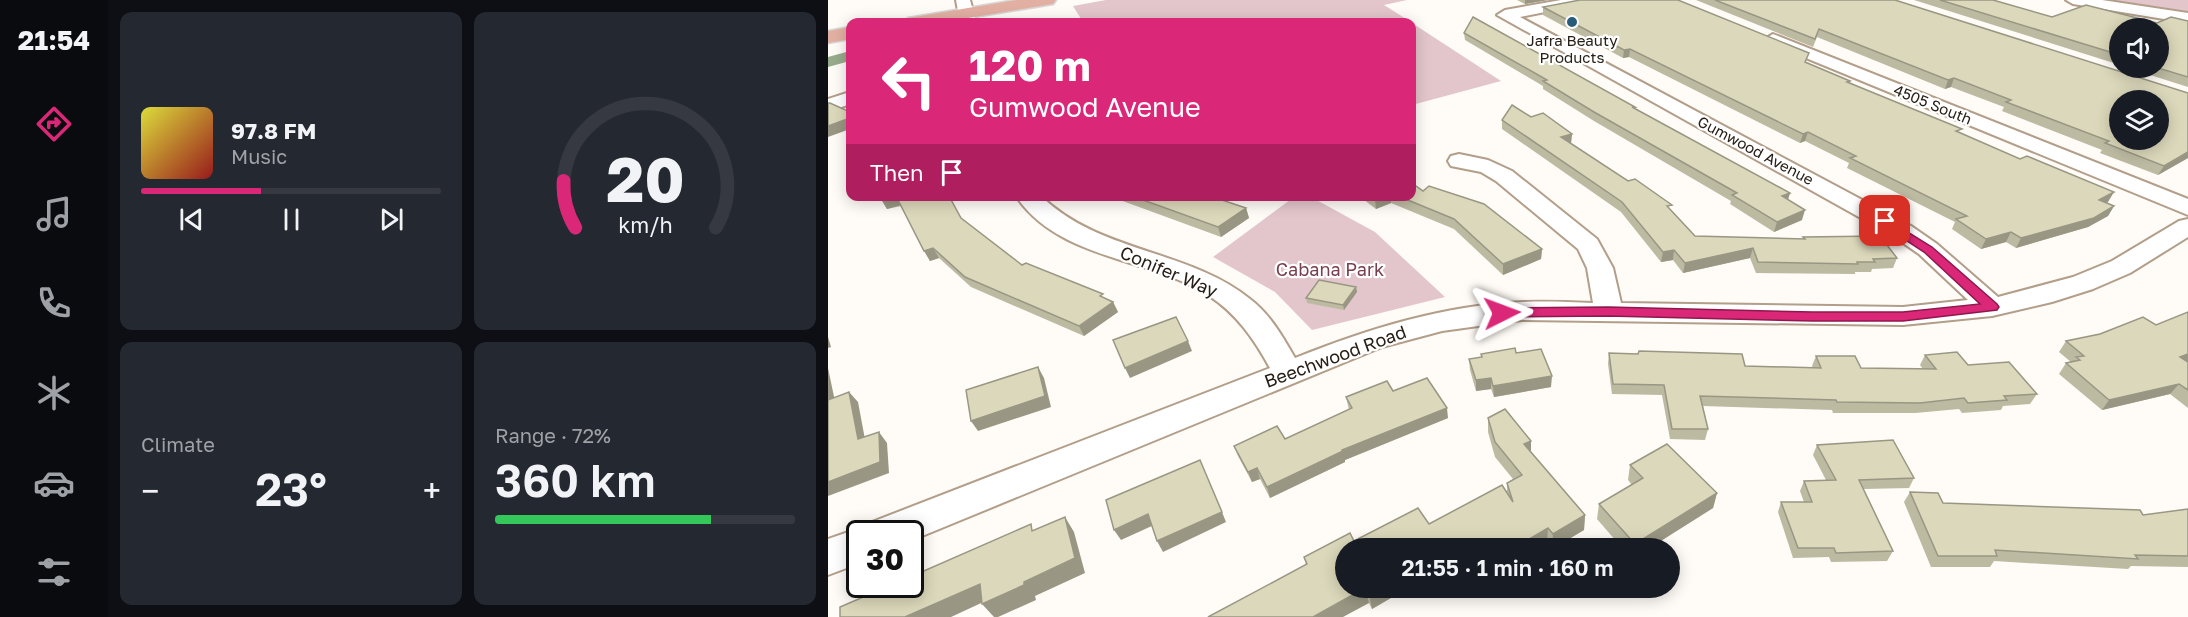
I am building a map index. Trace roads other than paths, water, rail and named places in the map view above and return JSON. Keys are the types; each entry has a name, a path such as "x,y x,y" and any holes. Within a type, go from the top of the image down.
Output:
{"main road":[{"path":"935,18 1047,0"},
{"path":"828,37 846,34"}],"street":[{"name":"Gumwood Avenue","path":"1585,0 1504,15 1885,221 1928,249 1992,307"},
{"path":"2073,0 2188,18"},
{"name":"4505 South","path":"1754,31 2188,208"},
{"path":"828,106 846,99"},
{"path":"1459,161 1488,167 1504,176 1587,244 1595,254 1601,269 1608,311"},
{"name":"Conifer Way","path":"1032,201 1051,219 1078,234 1177,272 1223,293 1239,304 1260,326 1288,372"},
{"name":"Beechwood Road","path":"921,520 1372,339 1442,321 1522,311 1903,316 1992,307 2042,296 2083,283 2121,267 2188,225"},
{"path":"828,557 846,550"}],"waterway":[{"path":"828,62 846,57"}],"place":[{"name":"Jafra Beauty Products","path":"1572,22"}],"park label":[{"name":"Cabana Park","path":"1330,269"}]}
